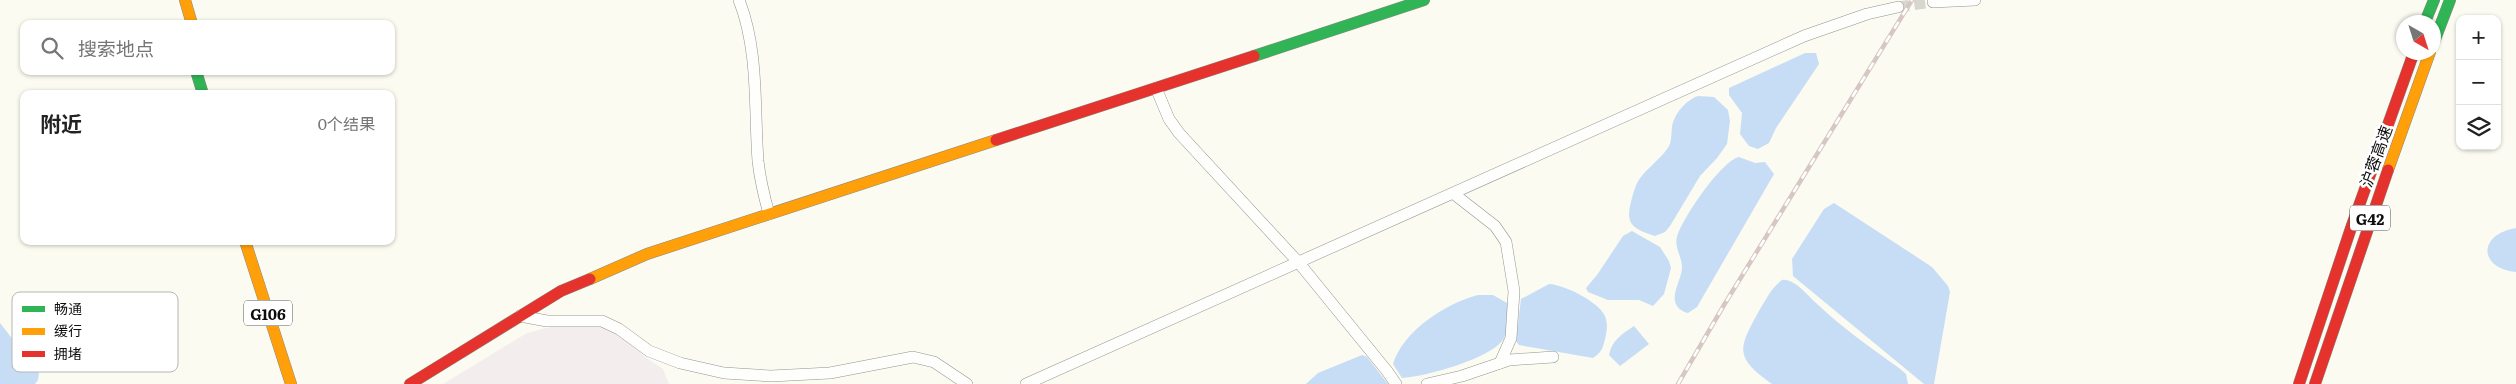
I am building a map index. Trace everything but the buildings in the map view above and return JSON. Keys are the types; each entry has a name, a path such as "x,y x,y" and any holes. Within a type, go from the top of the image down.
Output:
{"main road":[{"path":"174,0 180,20"},
{"path":"185,0 191,20"},
{"path":"410,384 561,291 625,263 769,214 1424,0"},
{"path":"2428,15 2434,0"},
{"path":"2441,24 2450,0"},
{"name":"沪蓉高速","path":"2299,384 2350,228 2411,60"},
{"name":"沪蓉高速","path":"2315,384 2364,233 2427,60"},
{"path":"197,75 202,90"},
{"path":"208,75 213,90"},
{"name":"G106","path":"246,245 291,384"},
{"name":"G106","path":"257,245 302,384"}],"street":[{"path":"739,0 751,49 755,84 758,161 769,214"},
{"path":"1933,2 1975,0"},
{"path":"1026,384 1804,36 1898,6"},
{"path":"1156,88 1169,119 1179,133 1299,263 1396,384"},
{"path":"1454,194 1495,226 1506,242 1514,292 1511,338 1500,363"},
{"path":"520,316 547,322 602,321 619,328 648,351 680,364 724,372 771,376 830,373 914,357 934,362 967,384"},
{"path":"1426,384 1509,360 1552,357"}],"shaded area":[{"path":"558,325 599,325 624,338 645,357 663,369 669,384 443,384 527,333"}],"water":[{"path":"1805,53 1816,53 1819,64 1776,128 1769,143 1758,149 1749,146 1740,134 1742,113 1729,95 1729,88"},
{"path":"1698,96 1714,97 1728,110 1730,121 1727,144 1700,176 1670,226 1665,232 1655,236 1635,227 1630,219 1630,206 1636,184 1669,147 1673,122 1678,113 1685,104"},
{"path":"1739,157 1755,163 1765,162 1774,174 1697,307 1688,313 1678,307 1675,301 1675,293 1682,267 1676,241 1677,237 1686,217 1713,179 1731,161"},
{"path":"1834,203 1932,267 1948,286 1950,292 1934,384 1924,384 1793,276 1792,259 1824,209"},
{"path":"2516,228 2516,272 2504,270 2495,265 2490,259 2488,252 2489,244 2494,237"},
{"path":"1632,231 1660,247 1671,268 1664,294 1653,306 1639,300 1608,300 1588,292 1586,288 1623,236"},
{"path":"1782,280 1787,280 1796,285 1846,329 1899,368 1906,374 1908,384 1772,384 1760,375 1751,367 1746,359 1743,352 1744,344 1766,298"},
{"path":"1549,284 1563,287 1580,295 1601,310 1605,316 1607,328 1604,342 1600,352 1593,358 1519,345 1516,341 1521,299"},
{"path":"1478,295 1493,295 1507,303 1507,330 1504,338 1498,345 1487,353 1458,365 1426,374 1402,378 1393,364 1406,340 1427,320 1453,305"},
{"path":"0,323 12,338 12,372 39,373 35,384 0,384"},
{"path":"1634,326 1649,344 1620,366 1609,355 1610,350 1618,338"},
{"path":"1362,355 1367,357 1388,384 1306,384 1318,373"}],"tunnel":[{"path":"1898,7 1933,2"}],"railway":[{"path":"1678,384 1724,305 1912,0"}],"traffic: fast":[{"path":"1254,56 1424,0"},
{"path":"2428,15 2434,0"},
{"path":"2441,24 2450,0"},
{"path":"197,75 202,90"}],"traffic: slow":[{"path":"185,0 191,20"},
{"path":"2388,170 2427,60"},
{"path":"590,279 647,254 996,140"},
{"path":"246,245 291,384"}],"traffic: jam":[{"path":"996,140 1254,56"},
{"path":"2299,384 2351,228 2411,60"},
{"path":"2315,384 2388,170"},
{"path":"410,384 561,291 590,279"}]}
